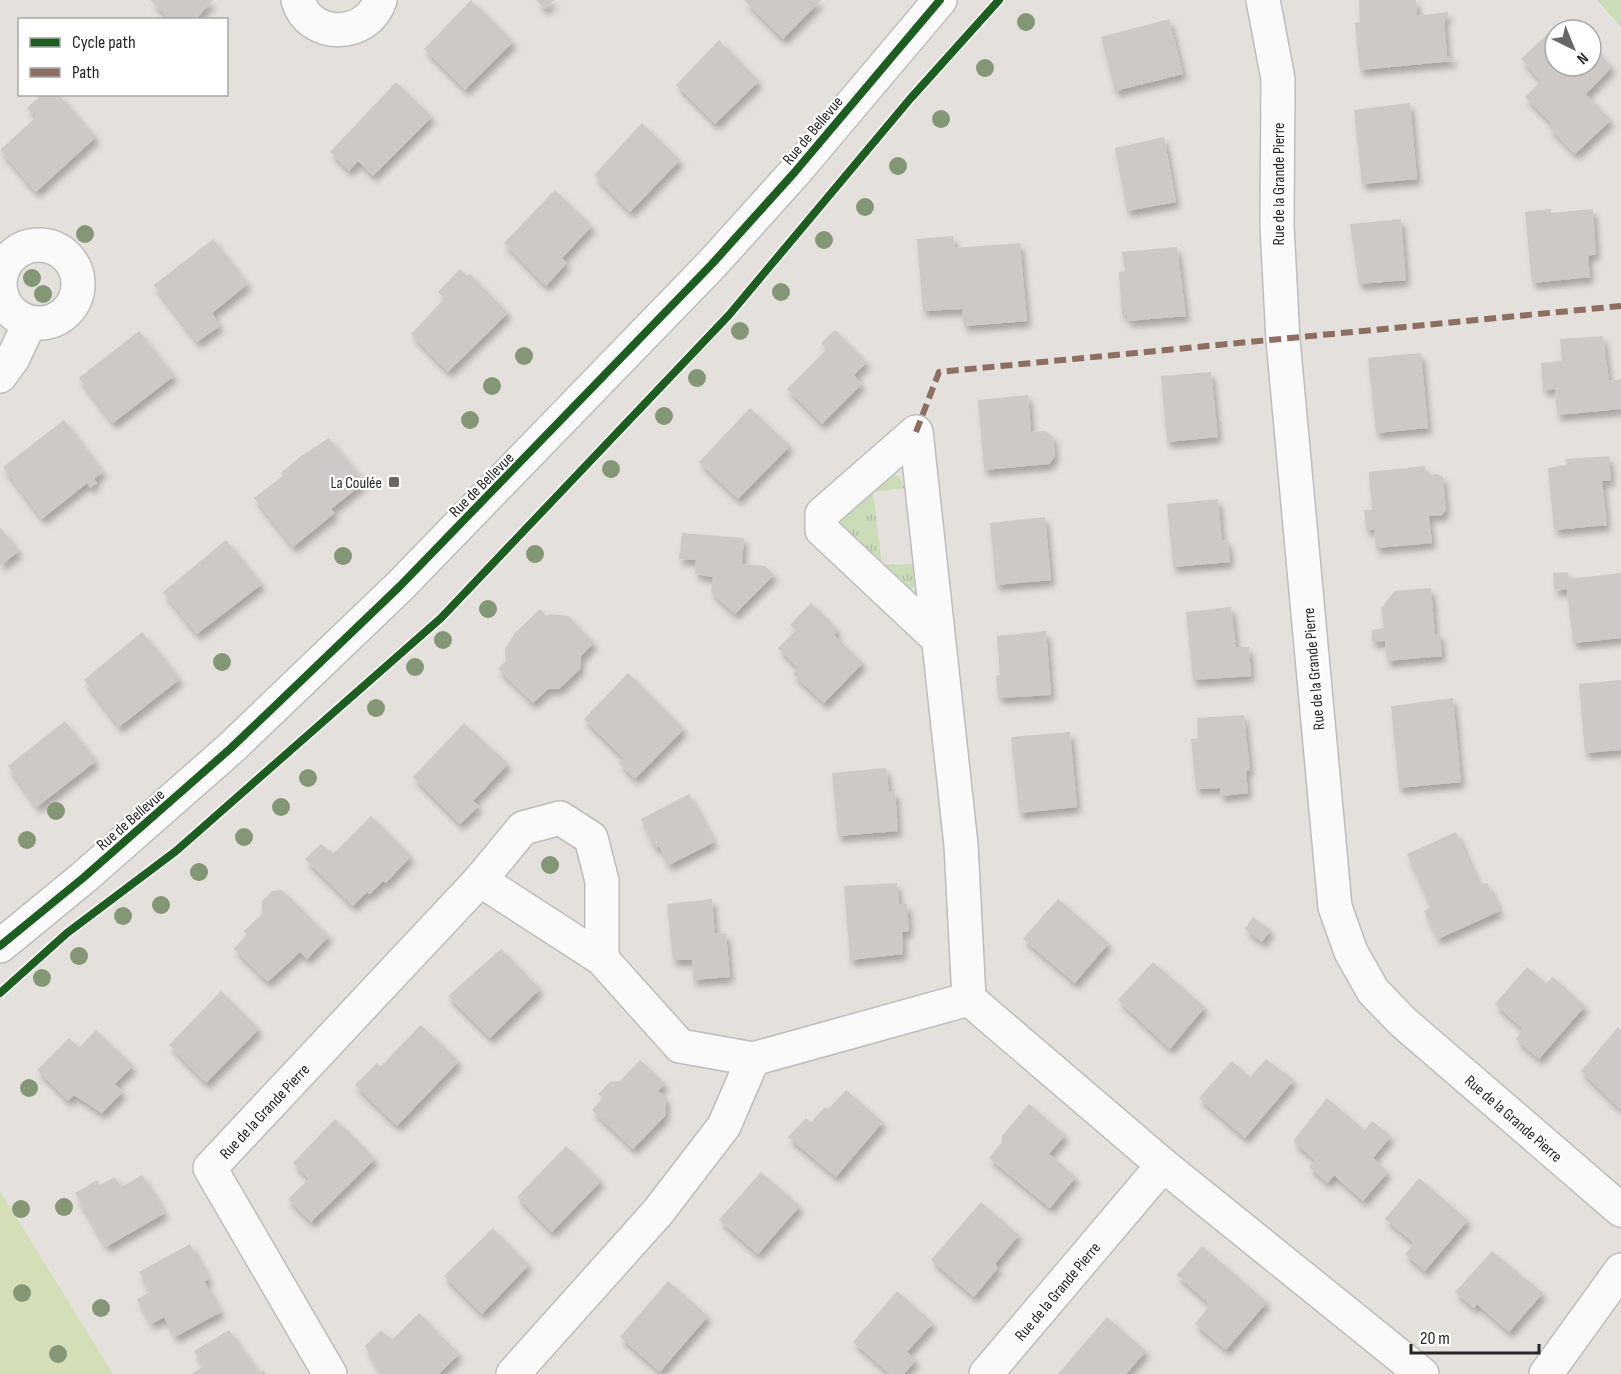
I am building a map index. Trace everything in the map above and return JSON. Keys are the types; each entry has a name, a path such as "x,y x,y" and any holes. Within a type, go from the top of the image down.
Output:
{"street":[{"path":"298,0 306,15 314,22 334,31 345,30 366,22 380,0"},
{"name":"Rue de Bellevue","path":"0,946 83,878 231,748 400,586 712,264 794,173 940,0"},
{"name":"Rue de la Grande Pierre","path":"1262,3 1278,79 1276,226 1283,340 1335,907 1351,952 1373,991 1403,1022 1621,1210"},
{"path":"0,376 13,358 30,322"},
{"path":"937,638 822,530 822,514 916,432 961,845 969,999 1162,1165 1422,1374"},
{"name":"Rue de la Grande Pierre","path":"330,1374 210,1168 480,880 523,828 560,818 591,838 602,881 602,959"},
{"path":"480,880 602,959 680,1046 753,1059 969,999"},
{"path":"513,1374 658,1212 724,1126 753,1059"},
{"name":"Rue de la Grande Pierre","path":"994,1370 1162,1165"},
{"path":"1546,1374 1621,1270"}],"green space":[{"path":"1597,0 1621,0 1621,27"},
{"path":"888,473 898,476 905,488 873,492 882,565 912,564 915,586 910,590 900,589 842,534 841,529 841,515 848,504 869,484"},
{"path":"0,1191 113,1374 0,1374"}],"building":[{"path":"150,0 213,0 197,18 169,18"},
{"path":"471,0 513,42 465,90 424,49"},
{"path":"536,0 554,0 545,9"},
{"path":"744,0 821,0 783,39"},
{"path":"1359,0 1416,0 1417,16 1448,12 1448,17 1444,18 1447,57 1453,56 1453,61 1360,70 1355,23 1360,22"},
{"path":"1169,19 1183,74 1115,91 1101,37"},
{"path":"1543,38 1543,78 1601,78 1586,94 1611,120 1575,154 1549,127 1552,124 1525,97 1541,81 1521,59"},
{"path":"719,40 759,81 715,124 676,85"},
{"path":"1603,57 1612,67 1603,76"},
{"path":"396,82 432,117 373,176 358,161 349,171 330,152"},
{"path":"40,96 60,96 96,137 36,192 0,150 36,117 27,108"},
{"path":"1410,103 1417,179 1362,184 1354,110"},
{"path":"642,123 680,160 630,212 594,175"},
{"path":"1164,137 1176,202 1127,211 1115,148"},
{"path":"555,190 592,226 562,258 567,263 546,286 504,243"},
{"path":"1551,209 1551,213 1593,209 1596,254 1588,256 1590,277 1532,283 1525,212"},
{"path":"1401,219 1406,280 1359,284 1350,224"},
{"path":"953,236 955,248 1020,243 1027,321 964,326 962,309 923,311 917,239"},
{"path":"213,239 248,284 212,313 220,326 197,342 154,285"},
{"path":"1177,247 1186,316 1128,321 1127,315 1122,315 1119,272 1125,271 1122,252"},
{"path":"460,269 467,276 470,274 508,313 448,372 411,334 445,298 438,292"},
{"path":"835,330 867,362 854,375 862,384 822,424 787,389 827,349 821,343"},
{"path":"139,331 174,376 113,423 79,378"},
{"path":"1603,336 1609,381 1621,379 1621,409 1557,415 1555,389 1543,390 1541,363 1562,361 1560,339"},
{"path":"1421,353 1428,428 1376,433 1368,358"},
{"path":"1211,372 1218,437 1167,442 1161,376"},
{"path":"1028,395 1031,432 1045,431 1053,437 1055,456 1049,464 984,470 978,400"},
{"path":"750,408 790,446 738,499 699,462"},
{"path":"64,420 103,472 94,479 97,483 90,488 87,483 42,519 3,467"},
{"path":"329,438 365,482 331,509 335,513 293,547 254,498 283,476 281,473 300,457"},
{"path":"1609,456 1611,480 1602,481 1607,525 1554,530 1548,468 1567,465 1565,459"},
{"path":"1425,466 1426,475 1438,474 1443,477 1446,510 1442,515 1429,516 1432,543 1376,548 1374,529 1366,530 1364,510 1372,510 1369,472"},
{"path":"1218,499 1222,541 1228,540 1230,562 1173,567 1167,504"},
{"path":"1045,517 1051,580 996,585 990,523"},
{"path":"0,527 19,551 0,566"},
{"path":"682,533 744,538 742,564 765,566 774,575 735,614 711,592 713,577 695,574 696,560 679,559"},
{"path":"226,540 262,584 197,634 163,592"},
{"path":"1568,572 1569,579 1621,573 1621,638 1573,643 1567,589 1555,591 1553,573"},
{"path":"1431,588 1435,635 1440,633 1442,656 1387,661 1385,641 1372,642 1372,630 1384,628 1381,609 1394,591"},
{"path":"811,603 838,630 834,635 863,663 824,703 793,674 798,668 778,648 796,630 790,625"},
{"path":"1231,607 1236,647 1249,647 1251,676 1193,680 1186,612"},
{"path":"540,609 547,617 549,614 568,616 594,643 581,656 580,669 559,689 548,689 533,703 498,669 506,661 505,649 515,633"},
{"path":"1046,631 1051,695 998,698 996,676 1000,675 997,636"},
{"path":"142,632 180,679 119,727 84,680"},
{"path":"628,673 684,729 635,779 619,763 624,759 584,719"},
{"path":"1621,680 1621,750 1585,753 1579,684"},
{"path":"1453,698 1461,782 1399,788 1391,706"},
{"path":"1244,715 1250,770 1246,771 1248,793 1221,796 1220,788 1196,789 1191,739 1198,738 1197,718"},
{"path":"65,721 96,761 37,807 8,766"},
{"path":"464,723 508,764 473,801 479,806 460,824 413,777"},
{"path":"1070,732 1077,807 1019,813 1011,737"},
{"path":"886,768 889,792 895,791 898,831 838,836 832,773"},
{"path":"689,794 714,842 669,865 659,846 655,848 641,819"},
{"path":"371,816 411,856 386,883 383,881 370,894 367,892 353,906 305,859 321,844 333,854"},
{"path":"1456,832 1479,885 1487,883 1500,911 1438,939 1424,911 1431,907 1407,854"},
{"path":"897,883 899,904 907,904 909,931 902,932 903,954 850,960 844,886"},
{"path":"282,890 329,936 307,959 300,952 268,982 234,949 247,934 244,931 262,914 262,901 272,891"},
{"path":"712,899 715,934 726,933 730,977 693,980 692,960 673,960 667,904"},
{"path":"1058,899 1109,943 1075,983 1023,939"},
{"path":"1253,917 1271,930 1262,942 1245,929"},
{"path":"501,949 540,989 490,1038 448,996"},
{"path":"1153,962 1205,1007 1170,1049 1118,1000"},
{"path":"1527,967 1546,983 1553,977 1585,1006 1539,1059 1516,1039 1523,1029 1495,1004"},
{"path":"221,991 259,1029 206,1083 169,1045"},
{"path":"421,1025 459,1061 397,1126 355,1085 377,1063 381,1066"},
{"path":"1618,1027 1621,1030 1621,1110 1581,1071"},
{"path":"96,1030 133,1066 115,1084 123,1092 102,1113 74,1095 68,1101 37,1070 69,1038 79,1048"},
{"path":"1266,1059 1294,1080 1245,1138 1199,1098 1232,1061 1250,1077"},
{"path":"640,1060 665,1083 658,1091 666,1098 665,1116 633,1149 592,1110 603,1098 598,1094 610,1082 620,1081"},
{"path":"846,1090 883,1122 836,1177 788,1137 806,1118 811,1122 825,1107 828,1109"},
{"path":"1327,1098 1365,1130 1372,1121 1391,1136 1373,1158 1388,1172 1363,1201 1334,1175 1328,1183 1309,1167 1315,1160 1293,1141"},
{"path":"1029,1104 1065,1135 1049,1154 1076,1177 1050,1208 989,1158 1002,1142 1002,1136"},
{"path":"335,1119 375,1159 311,1222 288,1199 309,1179 293,1163"},
{"path":"566,1146 601,1181 552,1232 517,1197"},
{"path":"761,1172 800,1206 758,1254 719,1220"},
{"path":"142,1175 165,1213 106,1247 75,1193 97,1180 100,1185 115,1177 121,1187"},
{"path":"1419,1178 1468,1220 1425,1271 1405,1254 1414,1243 1385,1219"},
{"path":"981,1202 1019,1235 995,1264 998,1268 974,1297 931,1260"},
{"path":"493,1228 529,1265 482,1314 444,1276"},
{"path":"190,1244 209,1279 204,1281 221,1312 175,1337 164,1317 151,1324 137,1299 150,1292 139,1272"},
{"path":"1202,1246 1267,1302 1226,1350 1195,1324 1208,1308 1207,1302 1177,1275"},
{"path":"1492,1251 1543,1293 1509,1332 1477,1304 1474,1308 1455,1292"},
{"path":"668,1281 708,1316 660,1372 620,1337"},
{"path":"897,1291 933,1323 907,1352 916,1360 904,1374 890,1374 853,1342"},
{"path":"419,1313 459,1354 439,1374 381,1374 365,1346 381,1330 392,1340"},
{"path":"1107,1317 1146,1351 1126,1374 1058,1374"},
{"path":"229,1330 259,1373 264,1370 266,1374 191,1374 203,1367 194,1351"}],"marked path":[{"path":"916,432 939,372 1621,306"}],"cycle path":[{"path":"0,946 83,878 231,748 400,586 712,264 794,173 940,0"},
{"path":"0,993 67,933 176,851 441,618 729,315 910,99 999,0"}],"place":[{"name":"La Coulée","path":"394,482"}]}
